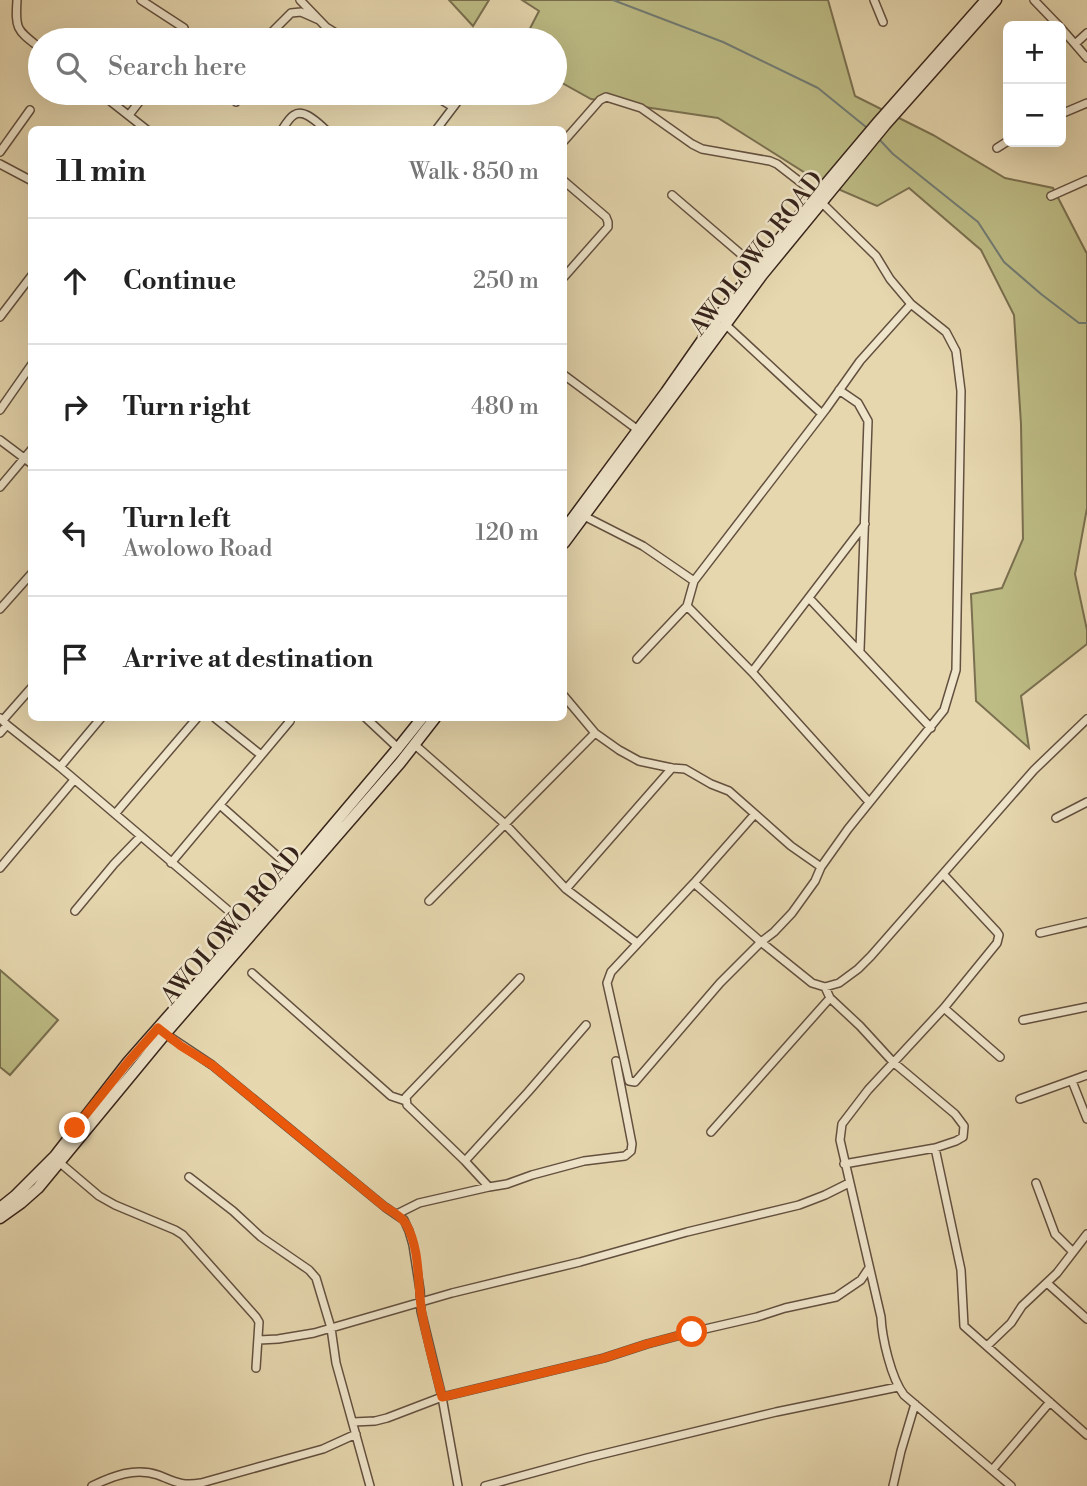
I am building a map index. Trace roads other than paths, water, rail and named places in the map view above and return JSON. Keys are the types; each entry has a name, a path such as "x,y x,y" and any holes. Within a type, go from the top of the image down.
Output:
{"main road":[{"name":"AWOLOWO ROAD","path":"567,526 756,267 819,199 986,0"},
{"name":"AWOLOWO ROAD","path":"882,123 996,0"},
{"name":"AWOLOWO ROAD","path":"567,539 819,199"},
{"name":"AWOLOWO ROAD","path":"250,929 293,870 420,721"},
{"name":"AWOLOWO ROAD","path":"0,1218 38,1188 161,1031 415,745 433,721"},
{"name":"AWOLOWO ROAD","path":"0,1208 55,1156 128,1062 161,1031"}],"street":[{"path":"17,0 18,28 28,39"},
{"path":"141,0 184,28"},
{"path":"300,0 328,28"},
{"path":"874,0 883,22"},
{"path":"1034,0 1054,21"},
{"path":"276,28 291,13 301,12 319,20"},
{"path":"1075,44 1087,33"},
{"path":"1066,34 1087,58"},
{"path":"567,138 600,100 606,97 640,108 702,149 777,164 819,199 876,256 890,279 911,304 946,332 959,362 961,391 956,670 944,710 869,802 821,867 815,881 792,913 720,983 635,1082 629,1081 607,983 611,972 754,815"},
{"path":"1066,112 1087,103"},
{"path":"116,105 142,126"},
{"path":"129,115 137,105"},
{"path":"439,126 453,107 450,105"},
{"path":"0,152 30,110"},
{"path":"285,126 293,115 299,113 305,114 321,126"},
{"path":"997,149 1003,145"},
{"path":"0,164 28,179"},
{"path":"1051,196 1087,180"},
{"path":"567,184 606,217 608,227 567,274"},
{"path":"672,195 756,267"},
{"path":"0,317 28,280"},
{"path":"637,659 687,606 694,581 860,361 911,304"},
{"path":"725,324 822,414"},
{"path":"0,410 28,369"},
{"path":"567,377 638,430"},
{"path":"839,390 858,403 869,421 860,650"},
{"path":"0,440 28,461"},
{"path":"0,487 28,454"},
{"path":"584,516 643,546 694,581"},
{"path":"752,672 866,523"},
{"path":"0,609 28,578"},
{"path":"810,598 931,728"},
{"path":"687,606 752,672 869,802"},
{"path":"0,733 3,721 28,692"},
{"path":"567,700 595,733 619,750 639,761 685,769 729,791 754,815 821,867"},
{"path":"694,883 812,983 825,987 839,983 858,969 1034,770 1087,719"},
{"path":"3,721 250,929"},
{"path":"60,767 98,721"},
{"path":"115,814 194,721"},
{"path":"219,721 261,755"},
{"path":"172,863 290,721"},
{"path":"369,721 398,748"},
{"path":"429,901 595,733"},
{"path":"415,745 505,824 566,889 638,943"},
{"path":"566,889 672,768"},
{"path":"0,868 74,780"},
{"path":"1056,818 1087,802"},
{"path":"220,805 293,870"},
{"path":"75,911 141,836"},
{"path":"943,874 999,935 997,943 944,1008 868,1090 842,1124 840,1140 881,1317 882,1335 898,1387 1011,1486"},
{"path":"1040,933 1087,922"},
{"path":"252,973 391,1096 406,1101"},
{"path":"489,1187 407,1105 406,1097 520,978"},
{"path":"825,987 830,998 893,1062 955,1114 964,1126 963,1137 956,1142 844,1164"},
{"path":"711,1132 830,998"},
{"path":"1023,1020 1087,1007"},
{"path":"944,1008 1000,1057"},
{"path":"465,1161 586,1025"},
{"path":"161,1031 212,1065 404,1220 416,1260 421,1302 458,1486"},
{"path":"397,1214 419,1203 507,1185 532,1175 584,1161 625,1156 631,1151 632,1144 616,1061"},
{"path":"1020,1099 1087,1075"},
{"path":"1072,1081 1087,1119"},
{"path":"935,1148 961,1270 964,1326 1087,1435"},
{"path":"59,1163 115,1206 183,1235 259,1322 256,1368"},
{"path":"190,1177 261,1237 309,1270 316,1278 370,1486"},
{"path":"259,1340 278,1339 331,1328 452,1293 799,1205 849,1183"},
{"path":"1036,1183 1055,1234 1072,1251"},
{"path":"987,1346 1011,1323 1022,1306 1047,1283 1087,1234"},
{"path":"353,1422 387,1418 442,1397 836,1297 861,1280 869,1268"},
{"path":"1047,1283 1087,1319"},
{"path":"485,1486 776,1412 898,1387"},
{"path":"993,1469 1050,1402"},
{"path":"893,1486 915,1404"},
{"path":"92,1486 120,1474 133,1472 145,1472 178,1484 201,1483 323,1449 356,1434"}],"waterway":[{"path":"613,0 723,42 818,88 866,127"},
{"path":"878,138 893,154 978,222 1004,262 1079,323 1087,323"}]}
